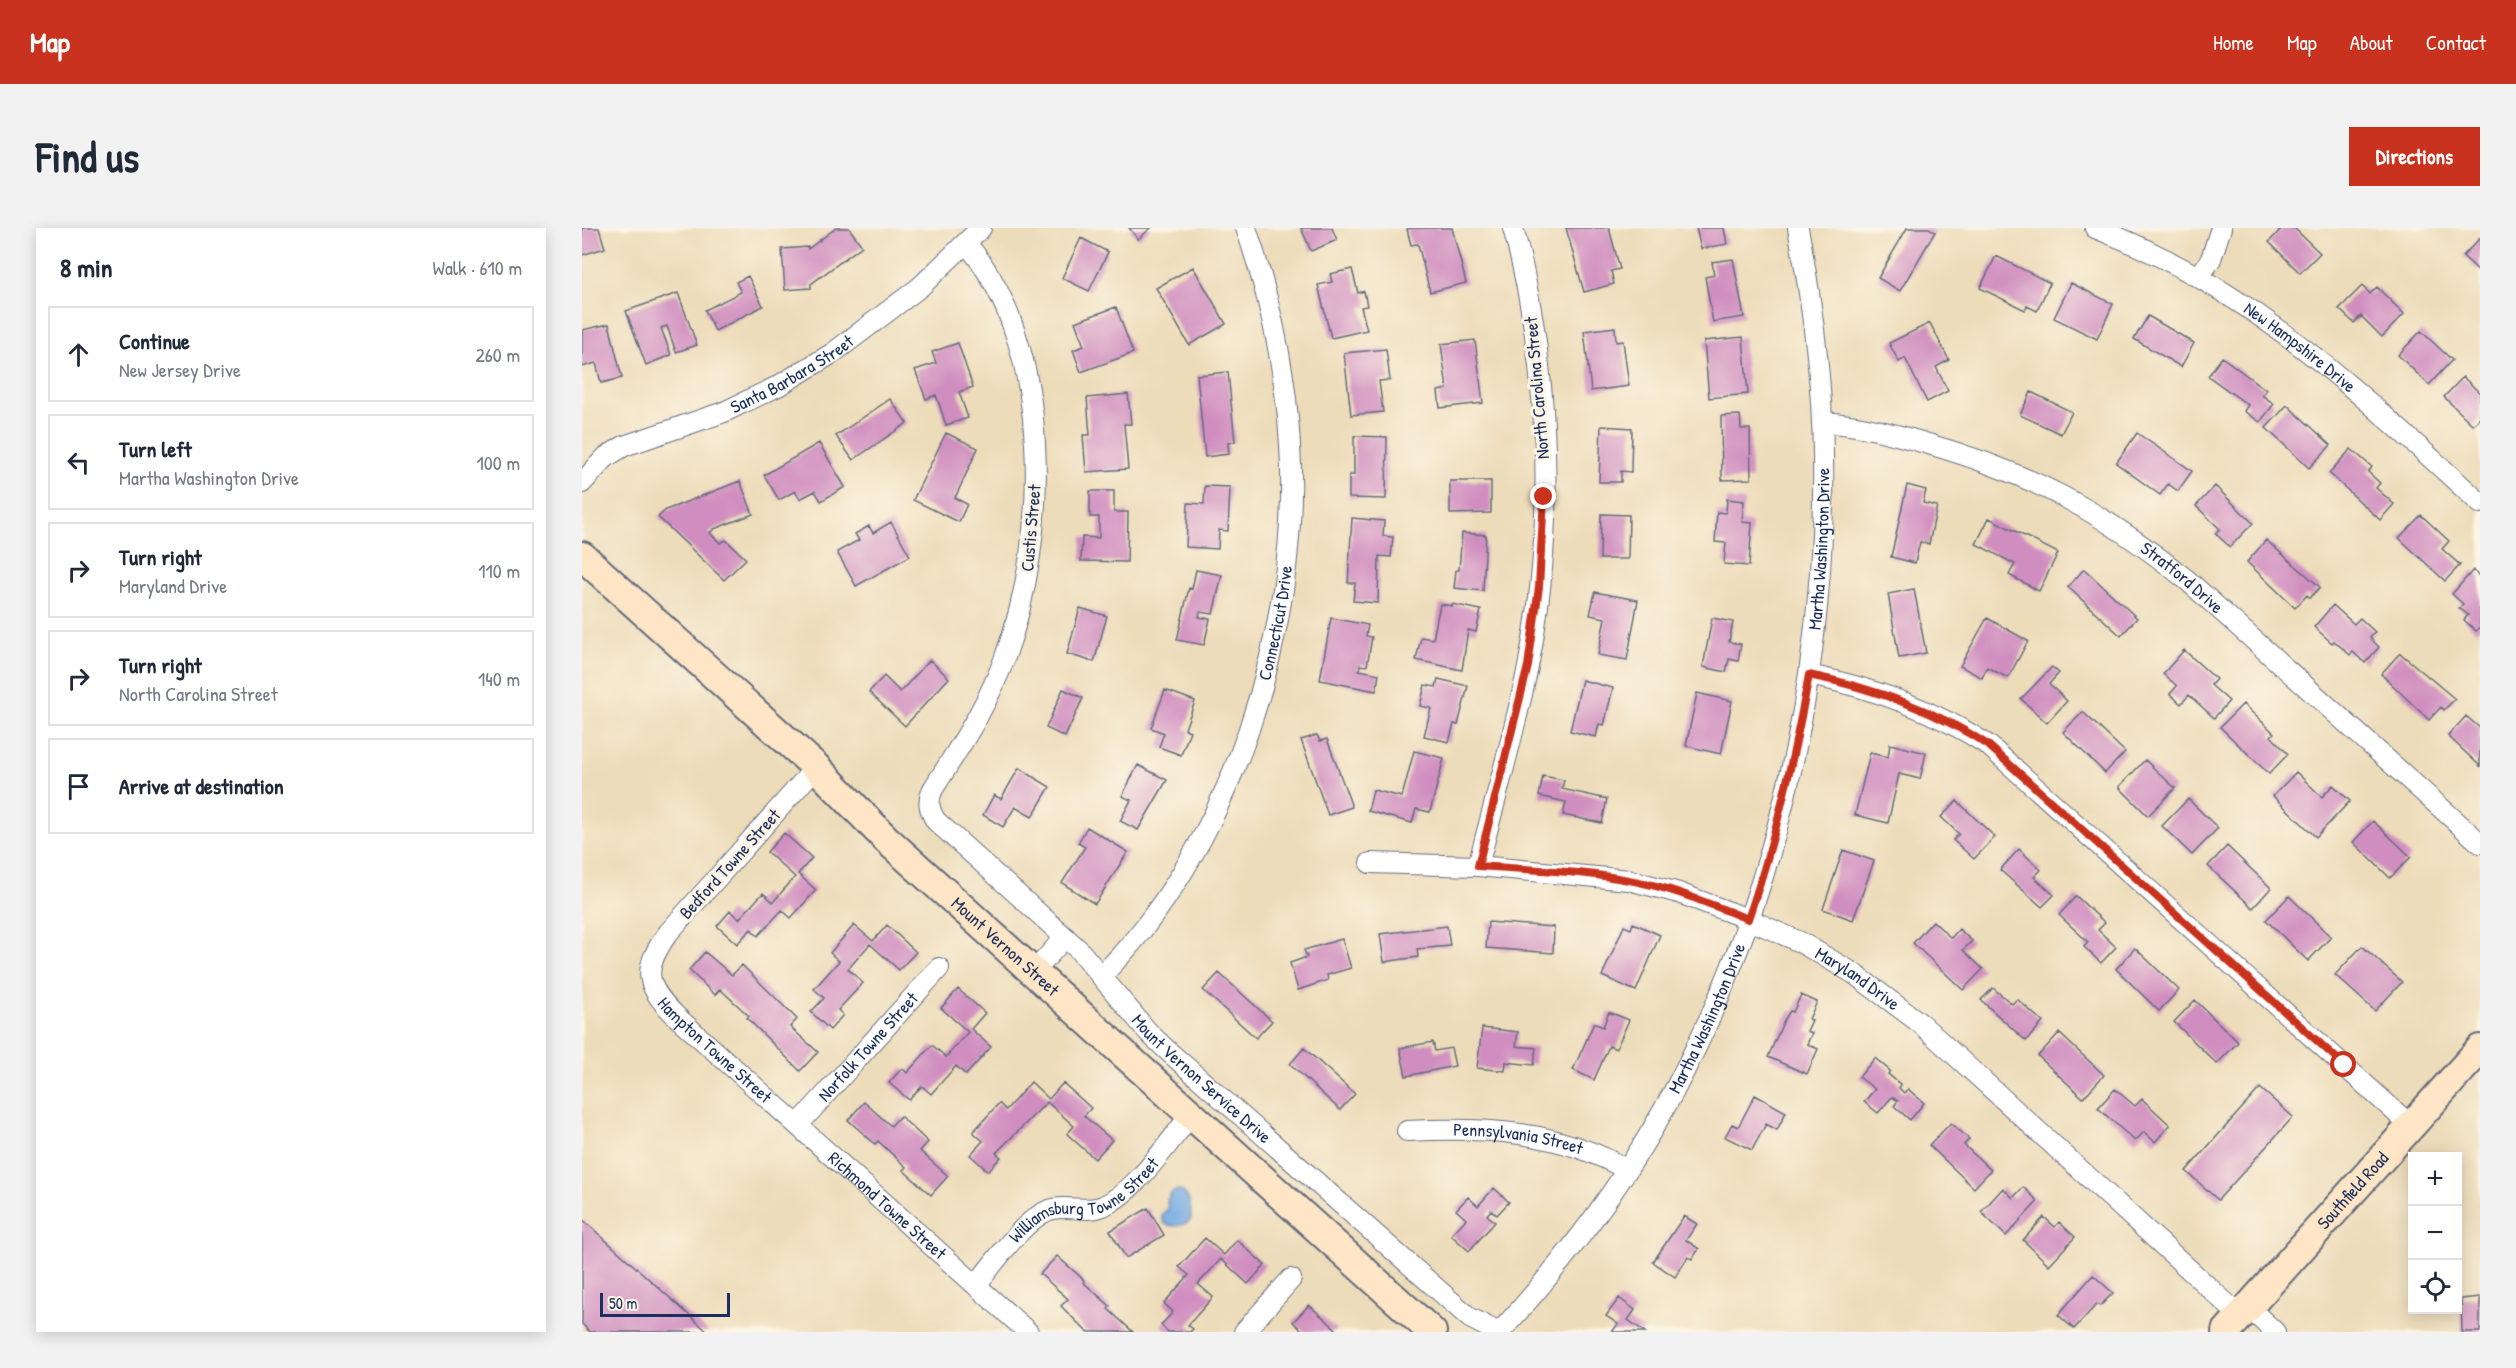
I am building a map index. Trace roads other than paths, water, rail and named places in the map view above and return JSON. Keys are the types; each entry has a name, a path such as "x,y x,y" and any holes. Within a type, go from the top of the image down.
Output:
{"street":[{"name":"Santa Barbara Street","path":"584,478 606,457 624,446 724,412 802,373 851,341 897,305 981,228"},
{"name":"Connecticut Drive","path":"1101,976 1128,948 1172,890 1212,821 1245,741 1262,686 1277,621 1288,547 1290,447 1277,340 1265,288 1246,228"},
{"name":"North Carolina Street","path":"1478,866 1528,666 1539,587 1543,535 1544,431 1542,407 1528,295 1513,228"},
{"name":"Martha Washington Drive","path":"1499,1332 1559,1265 1627,1170 1674,1091 1724,984 1748,919 1774,836 1800,727 1809,675 1822,533 1822,422 1815,339 1798,228"},
{"name":"New Hampshire Drive","path":"2095,228 2142,247 2199,277 2260,315 2303,346 2480,503"},
{"path":"2199,277 2211,259 2221,228"},
{"name":"Custis Street","path":"929,806 933,789 980,712 1005,658 1028,574 1034,530 1034,423 1025,370 1000,295 981,260 966,243"},
{"name":"Stratford Drive","path":"1822,422 1846,424 1896,434 1998,466 2049,488 2100,516 2143,545 2187,580 2480,843"},
{"name":"Mount Vernon Street","path":"582,556 816,767 886,840 1432,1332"},
{"path":"1809,675 1871,689 1916,706 1945,719 1988,745 2411,1126"},
{"name":"Bedford Towne Street","path":"650,966 656,950 668,933 816,767"},
{"name":"Mount Vernon Service Drive","path":"929,806 936,821 1065,937 1167,1051 1470,1318 1499,1332"},
{"name":"Maryland Drive","path":"1370,863 1478,866 1586,874 1629,880 1679,893 1748,919 1826,956 1920,1023 2238,1318 2275,1332"},
{"path":"1033,973 1065,937"},
{"name":"Hampton Towne Street","path":"650,966 649,978 653,989 668,1009 798,1125"},
{"name":"Norfolk Towne Street","path":"798,1125 939,968"},
{"name":"Southfield Road","path":"2238,1318 2480,1049"},
{"name":"Williamsburg Towne Street","path":"976,1285 1029,1222 1044,1211 1065,1207 1085,1210 1104,1205 1129,1187 1150,1166 1192,1114"},
{"name":"Richmond Towne Street","path":"798,1125 1028,1332"},
{"name":"Pennsylvania Street","path":"1407,1131 1483,1129 1543,1137 1598,1154 1627,1170"},
{"path":"1244,1332 1291,1279"}],"water":[{"path":"1178,1190 1187,1198 1191,1219 1182,1225 1174,1226 1164,1223 1161,1215 1168,1209 1167,1201 1171,1193"}]}
